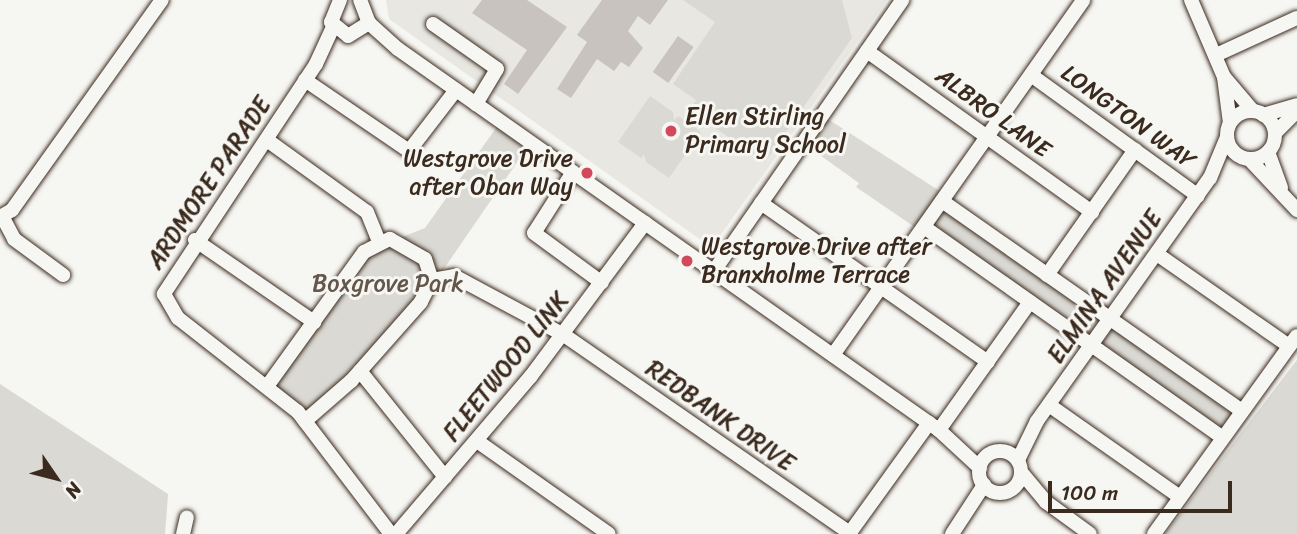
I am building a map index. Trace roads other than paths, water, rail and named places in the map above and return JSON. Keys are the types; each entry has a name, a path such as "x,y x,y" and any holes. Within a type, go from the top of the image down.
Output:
{"street":[{"path":"63,275 14,239 1,217 162,0"},
{"path":"320,0 336,3 338,31 364,29 398,49 960,445 980,468 988,489"},
{"path":"714,271 902,0"},
{"path":"833,355 1083,0"},
{"path":"1191,0 1224,77 1228,130 1245,158 1282,192 1297,210"},
{"path":"364,29 366,3"},
{"path":"1216,55 1297,18"},
{"path":"433,24 497,69 476,104"},
{"name":"ARDMORE PARADE","path":"338,31 267,140 169,279 164,294 168,308 268,385 305,421 394,534"},
{"name":"ALBRO LANE","path":"867,51 1091,212"},
{"name":"LONGTON WAY","path":"1031,75 1198,196"},
{"path":"1224,77 1275,133"},
{"path":"305,80 409,151 456,90"},
{"path":"1228,130 1258,113 1297,105"},
{"path":"1282,192 1268,152 1275,133 1297,111"},
{"name":"ELMINA AVENUE","path":"1019,466 1037,421 1210,178 1228,130"},
{"path":"267,140 367,212 379,240"},
{"path":"1047,275 1135,150"},
{"name":"ELMINA AVENUE","path":"1210,178 1245,158 1268,152"},
{"path":"573,172 534,233 602,283"},
{"path":"942,201 1241,410"},
{"path":"761,203 988,362"},
{"name":"FLEETWOOD LINK","path":"394,534 477,441 564,335 645,223"},
{"path":"924,227 1222,437"},
{"path":"195,240 314,322"},
{"path":"268,385 364,252 379,240 405,244 425,259 432,279 421,302 360,371 305,421"},
{"path":"1154,534 1293,341 1157,254"},
{"name":"REDBANK DRIVE","path":"432,279 454,276 564,335 849,534"},
{"path":"849,534 988,362 1030,302"},
{"path":"360,371 445,477"},
{"path":"1049,405 1180,497"},
{"name":"ELMINA AVENUE","path":"996,452 1037,421"},
{"path":"477,441 609,534"},
{"path":"960,445 996,452 1019,466 1046,502"},
{"path":"980,468 996,452"},
{"path":"1012,490 1019,466"},
{"path":"988,489 1012,490 1046,502 1090,534"},
{"path":"952,534 988,489"},
{"path":"183,534 187,517"}],"place":[{"name":"Ellen Stirling Primary School","path":"671,131"},
{"name":"Westgrove Drive after Oban Way","path":"587,173"},
{"name":"Westgrove Drive after Branxholme Terrace","path":"687,261"}],"park label":[{"name":"Boxgrove Park","path":"388,284"}]}
